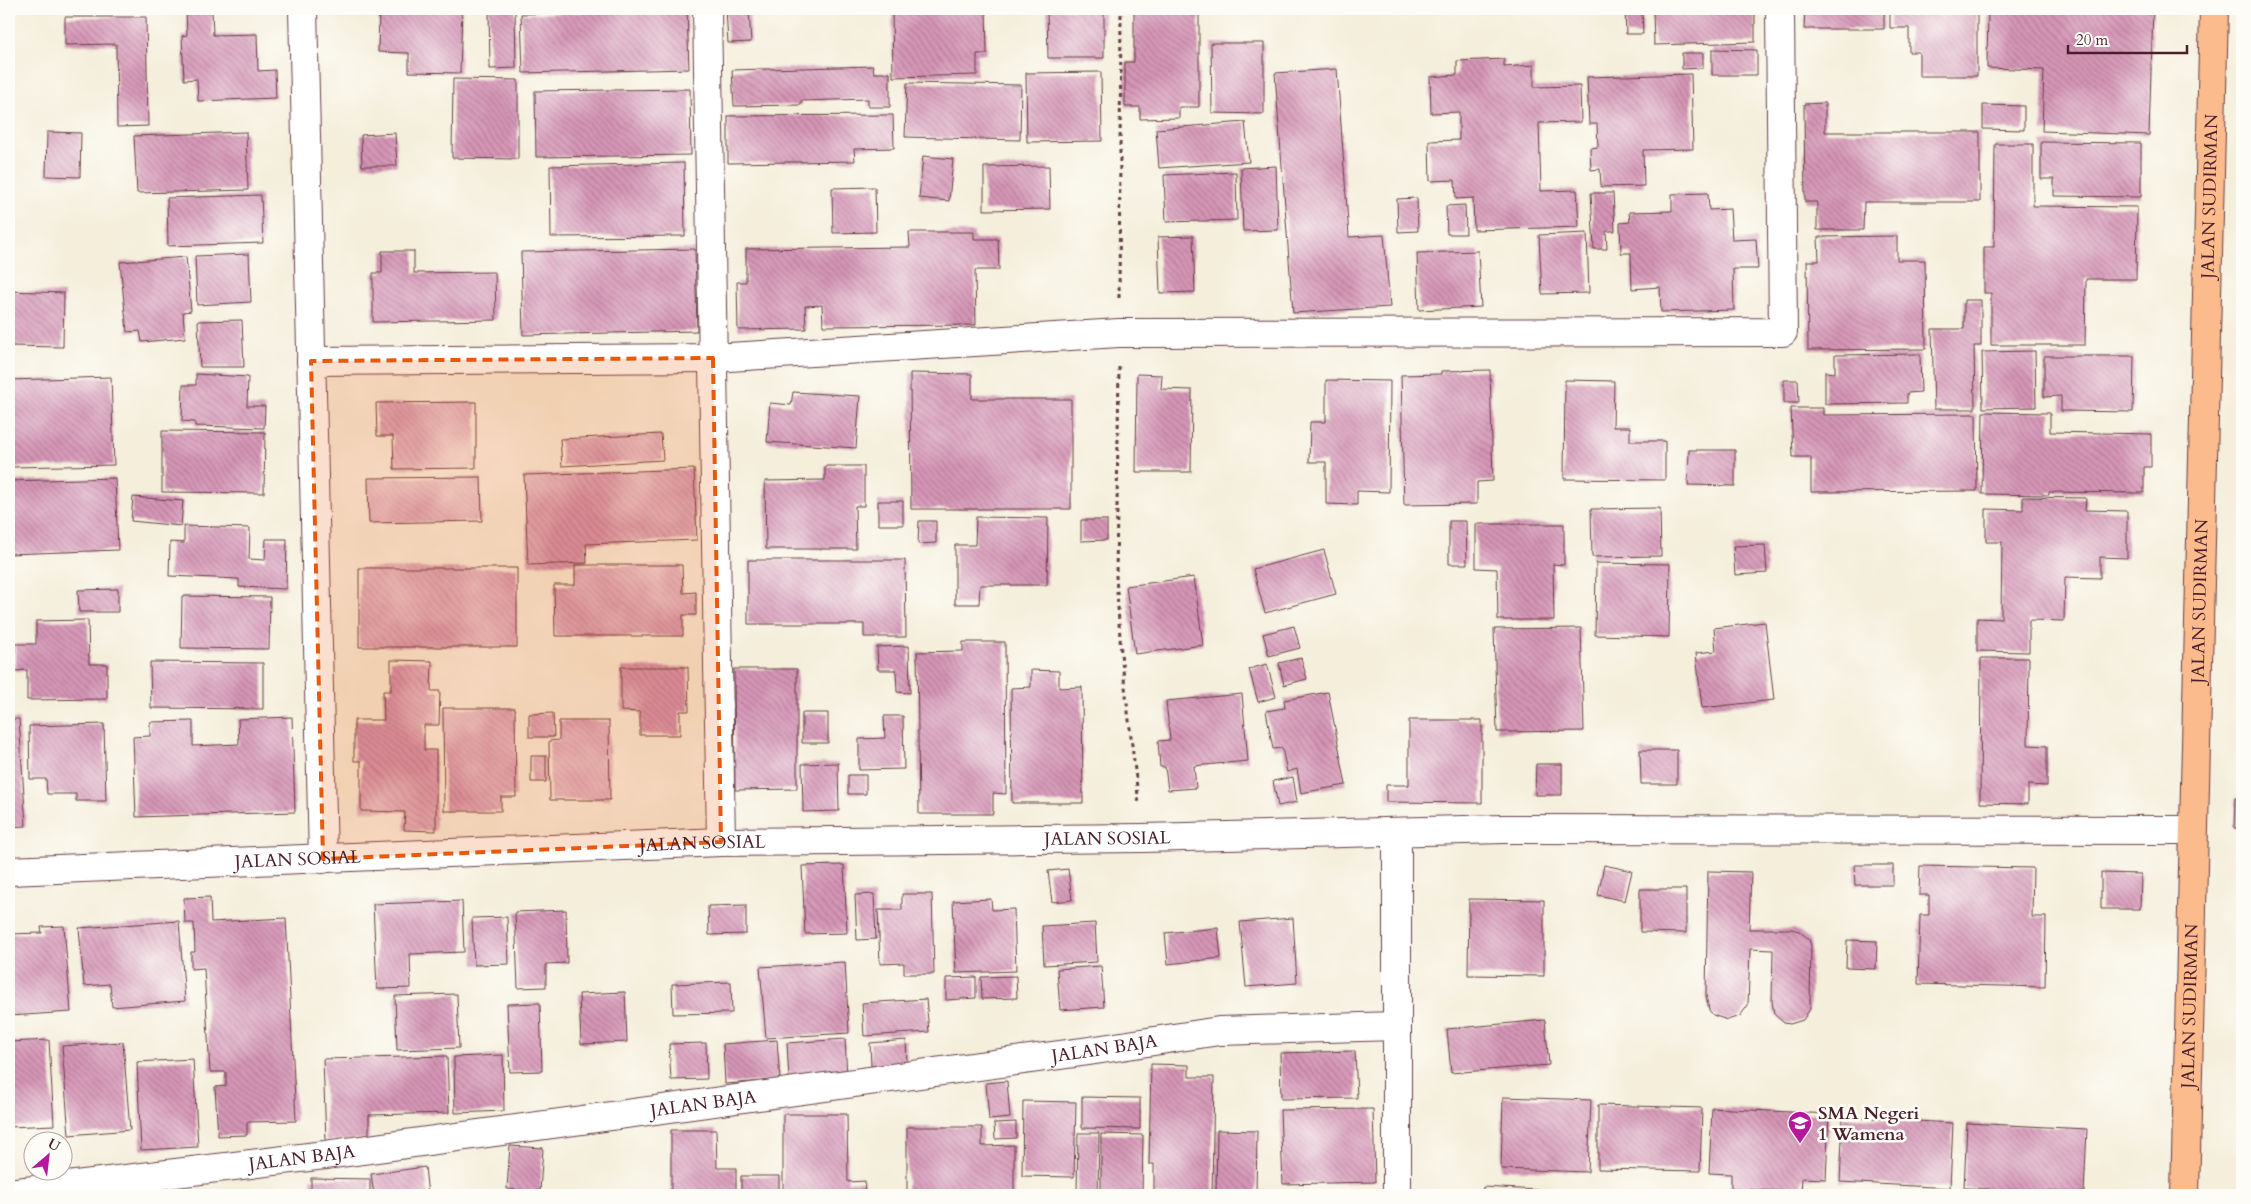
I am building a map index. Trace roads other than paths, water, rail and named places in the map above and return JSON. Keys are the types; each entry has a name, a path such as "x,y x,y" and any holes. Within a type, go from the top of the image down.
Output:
{"main road":[{"name":"JALAN SUDIRMAN","path":"2185,1195 2214,9"}],"street":[{"path":"303,9 323,859"},
{"path":"707,9 721,842"},
{"path":"311,361 713,358 1119,333 1783,332 1780,9"},
{"name":"JALAN SOSIAL","path":"9,871 721,842 1144,838 1504,829 2193,830"},
{"path":"1397,832 1397,1195"},
{"name":"JALAN BAJA","path":"9,1193 325,1155 1070,1054 1219,1031 1397,1026"}],"place":[{"name":"SMA Negeri 1 Wamena","path":"1800,1144"}]}
